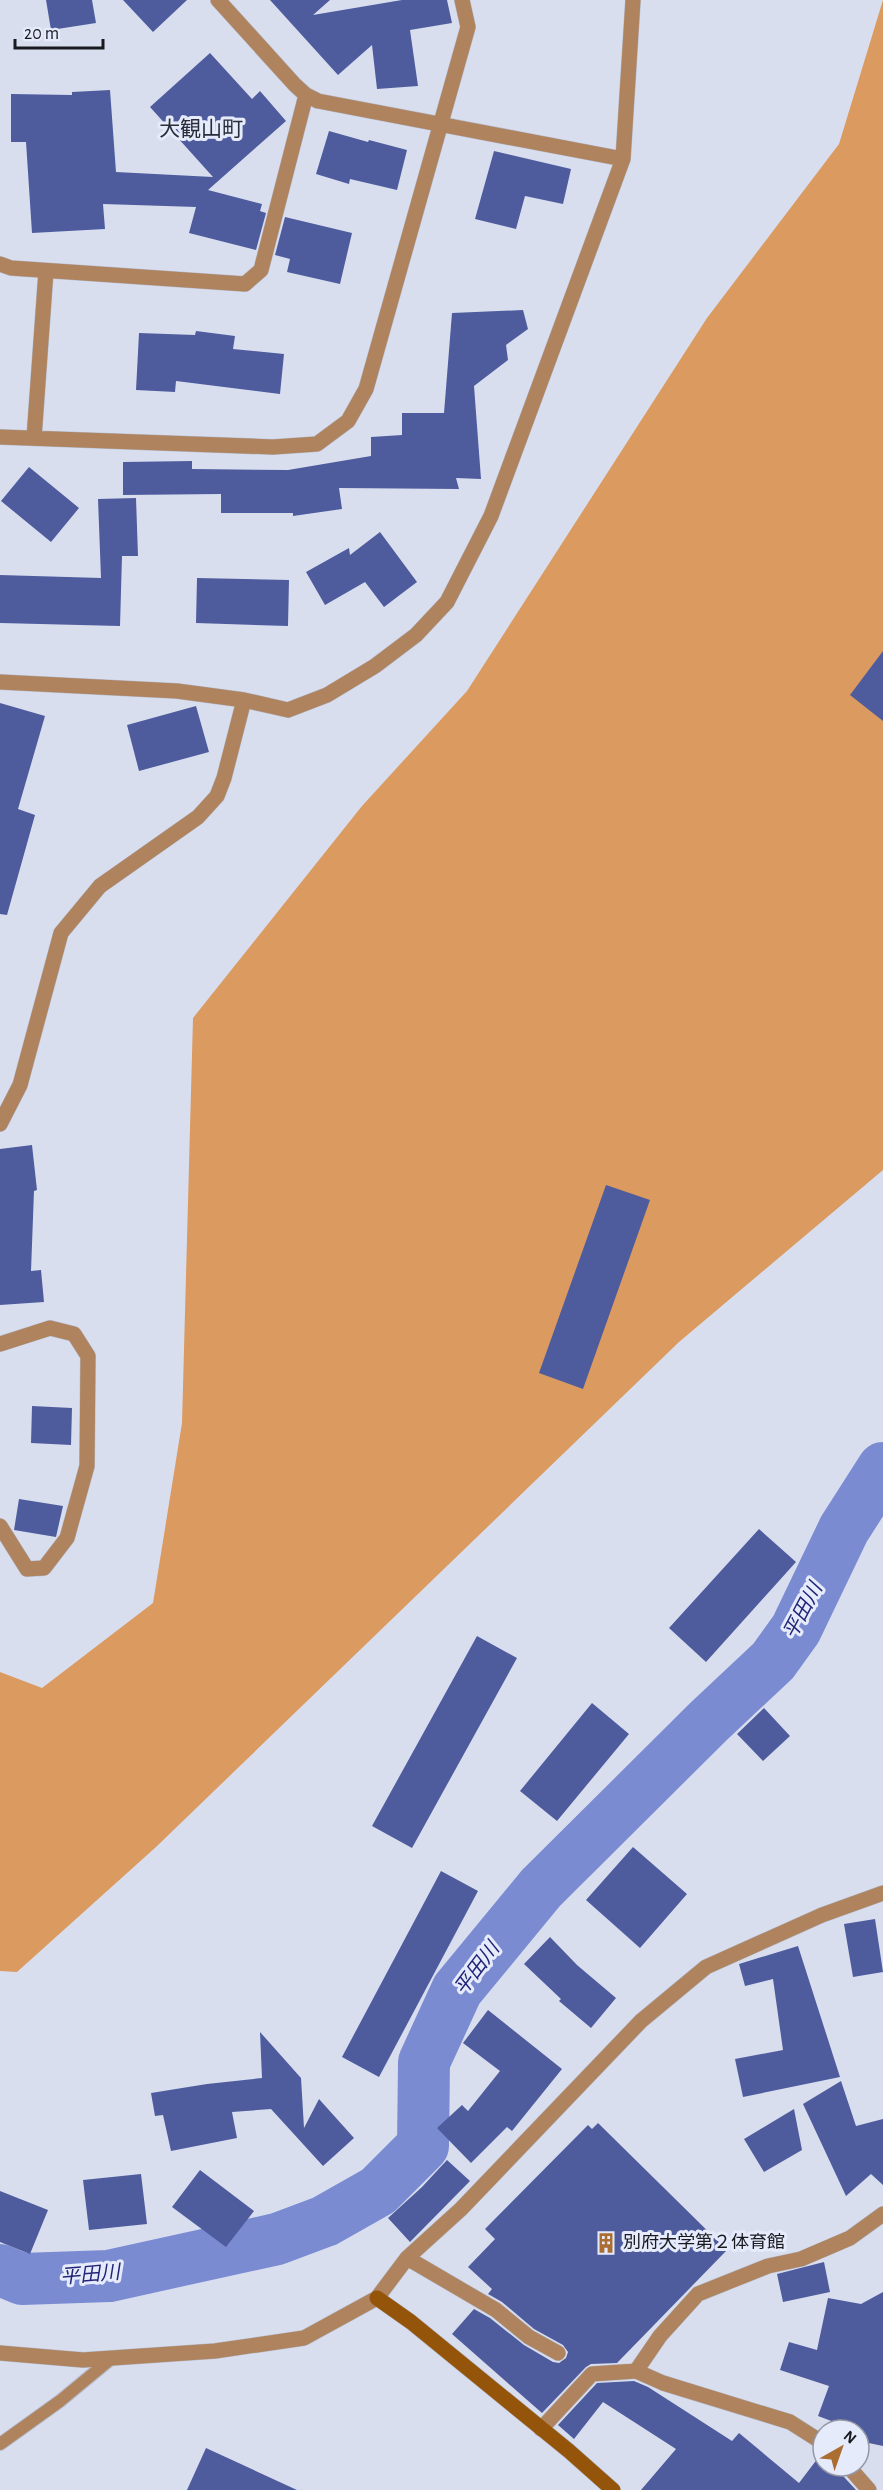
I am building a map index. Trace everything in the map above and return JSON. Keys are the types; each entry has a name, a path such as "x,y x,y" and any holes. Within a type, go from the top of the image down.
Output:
{"street":[{"path":"218,0 306,95 318,101 623,159"},
{"path":"0,437 273,447 317,444 348,421 366,389 468,27 462,0"},
{"path":"0,682 177,691 244,700 288,710 327,695 375,666 416,634 447,602 490,516 623,159 633,0"},
{"path":"0,264 11,268 46,271 245,284 261,270 306,95"},
{"path":"34,438 46,271"},
{"path":"0,1124 20,1085 61,933 100,886 198,817 217,796 224,778 244,700"},
{"path":"0,1344 51,1328 74,1334 88,1356 87,1466 67,1538 44,1568 27,1569 0,1526"},
{"path":"0,2353 83,2360 215,2350 304,2337 376,2298 407,2258 461,2209 641,2021 706,1967 802,1923 883,1893"},
{"path":"636,2371 660,2336 698,2294 768,2266 801,2259 850,2238 883,2214"},
{"path":"407,2258 496,2310 529,2337 558,2353"},
{"path":"376,2298 411,2322 612,2490"},
{"path":"541,2429 592,2374 636,2371 663,2383 790,2422 811,2435"},
{"path":"858,2478 869,2490"}],"lane":[{"path":"0,2444 60,2401 112,2358"}],"shaded area":[{"path":"883,0 883,1170 679,1342 156,1847 17,1972 0,1971 0,1672 42,1688 153,1603 182,1423 193,1018 362,806 467,691 707,318 839,144"}],"building":[{"path":"46,0 92,0 96,23 51,30"},
{"path":"123,0 187,0 153,32"},
{"path":"270,0 330,0 313,15 402,0 447,0 452,23 410,30 418,86 377,89 372,45 338,75"},
{"path":"210,53 252,99 260,91 286,121 208,190 262,204 260,211 266,213 256,250 189,233 196,207 103,204 105,229 32,233 26,142 11,142 11,94 72,95 72,92 110,90 116,172 213,177 150,107"},
{"path":"329,131 407,150 397,190 350,179 349,184 316,174"},
{"path":"494,151 571,169 563,204 525,196 516,229 475,219"},
{"path":"285,217 352,233 340,284 287,272 290,259 275,255"},
{"path":"523,310 528,329 506,345 508,360 474,386 481,479 456,478 459,489 339,488 342,509 293,516 293,513 221,513 221,494 123,495 123,462 192,461 192,469 288,470 371,456 371,437 402,435 402,413 444,413 452,313"},
{"path":"196,331 235,336 233,349 284,354 280,394 176,381 175,392 136,390 139,333 195,335"},
{"path":"29,467 79,508 51,542 1,501"},
{"path":"136,498 138,556 122,556 120,626 0,623 0,575 101,578 98,499"},
{"path":"380,532 417,582 384,607 365,582 325,605 306,572 349,548 350,555"},
{"path":"197,578 289,580 288,626 196,623"},
{"path":"883,651 883,721 850,695"},
{"path":"0,703 45,716 18,809 35,815 7,915 0,914"},
{"path":"196,706 209,752 139,771 127,725"},
{"path":"32,1145 37,1190 34,1191 31,1271 41,1270 44,1302 0,1305 0,1149"},
{"path":"606,1185 650,1200 583,1389 539,1373"},
{"path":"32,1406 72,1408 71,1445 31,1443"},
{"path":"19,1499 63,1506 56,1537 14,1530"},
{"path":"759,1529 796,1562 706,1662 669,1628"},
{"path":"477,1636 517,1658 412,1848 372,1826"},
{"path":"592,1703 629,1734 557,1821 520,1791"},
{"path":"764,1708 790,1736 763,1761 737,1734"},
{"path":"633,1847 687,1894 640,1948 586,1900"},
{"path":"441,1871 478,1891 379,2077 342,2057"},
{"path":"875,1919 883,1972 853,1977 844,1924"},
{"path":"550,1937 577,1965 616,1998 591,2028 559,2001 561,1999 524,1964"},
{"path":"798,1946 840,2077 743,2097 735,2059 783,2050 773,1979 745,1986 739,1964"},
{"path":"488,2010 562,2069 512,2131 507,2127 471,2163 437,2128 462,2105 468,2111 500,2071 463,2043"},
{"path":"260,2032 301,2078 304,2128 319,2099 354,2138 323,2166 271,2109 232,2112 237,2138 171,2151 163,2115 155,2116 151,2093 262,2078"},
{"path":"841,2081 856,2126 883,2119 883,2185 871,2174 846,2196 803,2104"},
{"path":"794,2109 802,2150 764,2172 744,2139"},
{"name":"別府大学第２体育館","path":"598,2123 727,2250 617,2363 591,2364 586,2367 542,2413 452,2334 474,2309 490,2318 524,2345 553,2362 559,2363 566,2358 568,2352 563,2345 534,2329 502,2302 488,2294 492,2289 468,2267 495,2239 485,2229 588,2125 592,2129"},
{"path":"447,2160 470,2181 410,2242 388,2218"},
{"path":"200,2170 254,2211 226,2247 172,2207"},
{"path":"141,2174 147,2224 89,2230 83,2180"},
{"path":"0,2191 48,2210 30,2254 0,2242"},
{"path":"824,2262 830,2292 783,2302 777,2274"},
{"path":"883,2292 883,2446 871,2444 871,2418 818,2416 829,2386 780,2370 789,2342 817,2350 828,2298 861,2304"},
{"path":"634,2381 648,2387 732,2441 739,2433 799,2483 811,2467 811,2478 845,2478 856,2490 641,2490 676,2449 603,2402 574,2439 558,2425 597,2383"},
{"path":"206,2448 297,2490 187,2490"}],"waterway":[{"name":"平田川","path":"0,2270 22,2279 109,2276 277,2239 325,2221 378,2191 423,2146 424,2062 457,1990 541,1888 708,1722 773,1661 796,1629 844,1529 883,1468"}],"place":[{"name":"別府大学第２体育館","path":"606,2243"}],"district":[{"name":"大観山町","path":"201,129"}]}
